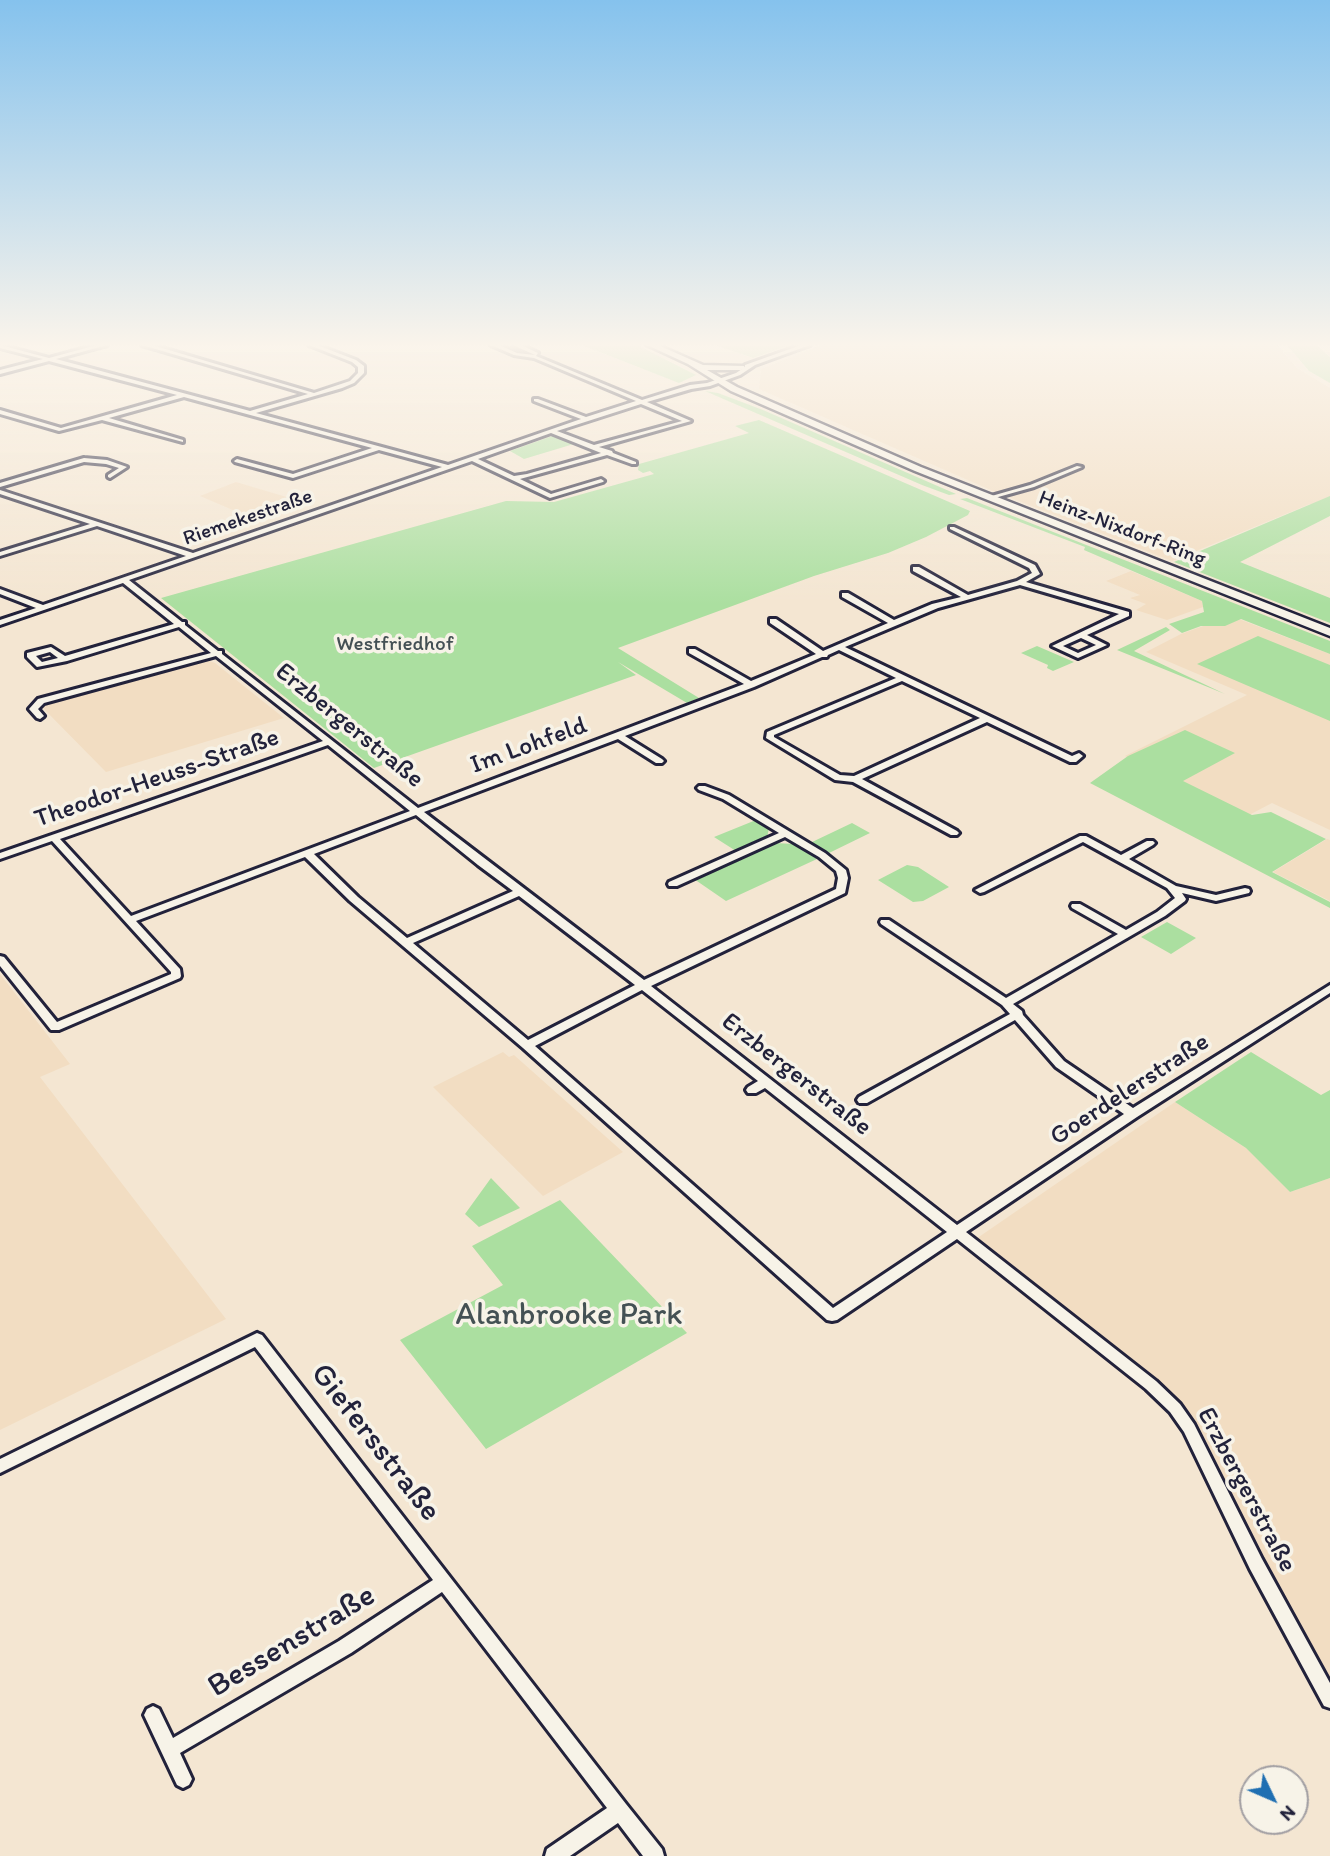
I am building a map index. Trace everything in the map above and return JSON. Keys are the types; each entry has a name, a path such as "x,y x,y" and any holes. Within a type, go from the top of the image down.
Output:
{"main road":[{"name":"Heinz-Nixdorf-Ring","path":"831,432 1028,513 1330,632"},
{"path":"1020,494 1028,513"}],"street":[{"path":"148,432 181,441"},
{"path":"321,432 450,467"},
{"name":"Riemekestraße","path":"0,622 550,432"},
{"path":"554,432 634,463"},
{"path":"596,446 649,432"},
{"path":"237,461 293,476 379,447"},
{"path":"513,478 610,452"},
{"path":"474,458 550,496 601,481"},
{"path":"0,485 84,460 124,467 110,476"},
{"path":"991,497 1079,467"},
{"path":"991,497 1002,498 1020,494 1032,485"},
{"path":"0,492 193,556"},
{"path":"0,554 97,524"},
{"path":"952,528 1036,570 1034,577 1020,583"},
{"path":"916,569 965,596"},
{"name":"Erzbergerstraße","path":"124,580 1151,1384 1189,1427 1256,1564 1330,1700"},
{"path":"1020,583 1126,614 1055,646 1078,656 1103,645 1081,635"},
{"name":"Im Lohfeld","path":"130,920 751,685 965,596 1020,583"},
{"path":"0,591 43,608"},
{"path":"845,595 895,624"},
{"path":"773,621 824,655"},
{"path":"64,659 182,624"},
{"path":"841,648 1073,760 1079,756"},
{"path":"692,651 751,685"},
{"path":"40,716 33,709 41,701 219,653"},
{"path":"902,678 770,734 770,738 838,778 855,779 954,832"},
{"path":"855,779 985,719"},
{"name":"Im Lohfeld","path":"618,735 659,761"},
{"name":"Theodor-Heuss-Straße","path":"0,856 329,742"},
{"path":"308,854 527,1045 643,985 841,891 841,870 822,855 726,797 702,788"},
{"path":"673,884 784,834"},
{"path":"0,959 55,1027 176,976 176,971 53,837"},
{"path":"980,890 1083,838 1176,889 1216,898 1245,891"},
{"path":"1121,859 1150,843"},
{"path":"1006,1003 1176,905 1181,899 1176,889"},
{"path":"406,942 520,892"},
{"path":"1076,906 1126,934"},
{"path":"885,922 1006,1003 1060,1064 1133,1114"},
{"name":"Goerdelerstraße","path":"527,1045 832,1317 1133,1114 1330,988"},
{"path":"863,1100 1018,1014"},
{"path":"752,1090 766,1082"},
{"name":"Giefersstraße","path":"0,1466 257,1339 655,1856"},
{"name":"Bessenstraße","path":"169,1750 345,1647 443,1582"},
{"path":"153,1715 183,1779"},
{"path":"554,1856 620,1810"}],"shaded area":[{"path":"857,432 1330,432 1330,511 1310,504 1172,561 993,491"},
{"path":"236,482 290,498 242,514 200,496"},
{"path":"1131,571 1202,601 1203,607 1167,620 1136,610 1146,604 1130,598 1140,595 1106,581"},
{"path":"1231,616 1330,654 1330,830 1272,803 1249,815 1125,756 1247,695 1146,652 1181,634"},
{"path":"204,659 215,663 284,718 106,772 42,707 45,703"},
{"path":"1327,839 1330,840 1330,901 1273,872"},
{"path":"0,974 70,1064 40,1077 226,1319 0,1430"},
{"path":"503,1052 509,1057 514,1055 623,1152 543,1196 433,1087"},
{"path":"1175,1102 1246,1148 1290,1192 1330,1178 1330,1683 1174,1403 973,1241"}],"green space":[{"name":"Westfriedhof","path":"746,432 786,432 970,511 968,515 926,537 888,553 814,576 618,648 699,698 687,703 618,662 636,675 374,768 161,598 506,501 554,502 654,474 638,470 639,464 749,433"},
{"path":"799,432 813,432 956,494 949,495"},
{"path":"555,435 577,443 524,459 510,451"},
{"path":"1330,496 1330,516 1240,562 1330,598 1330,623 1174,562"},
{"path":"967,498 1330,641 1330,654 1241,619 1225,626 1201,626 1182,633 1169,624 1204,612 1202,601 1084,550 1085,547 960,499"},
{"path":"1166,627 1170,630 1134,651 1225,694 1117,650"},
{"path":"1258,636 1330,665 1330,721 1197,664"},
{"path":"1037,646 1074,662 1053,671 1047,668 1048,665 1021,653"},
{"path":"1185,730 1235,753 1183,781 1252,815 1271,812 1326,839 1272,872 1330,902 1330,908 1090,783 1128,756"},
{"path":"756,820 769,828 767,838 736,851 714,837"},
{"path":"852,823 870,833 829,853 810,843"},
{"path":"775,843 794,844 817,859 726,901 694,879"},
{"path":"907,865 918,867 949,887 923,901 913,902 878,880"},
{"path":"1167,922 1196,938 1171,954 1141,937"},
{"path":"1251,1052 1321,1095 1330,1090 1330,1178 1290,1192 1246,1148 1175,1102"},
{"path":"491,1178 520,1208 479,1227 465,1214"},
{"name":"Alanbrooke Park","path":"560,1200 687,1333 486,1449 400,1340 503,1285 472,1246"}]}
